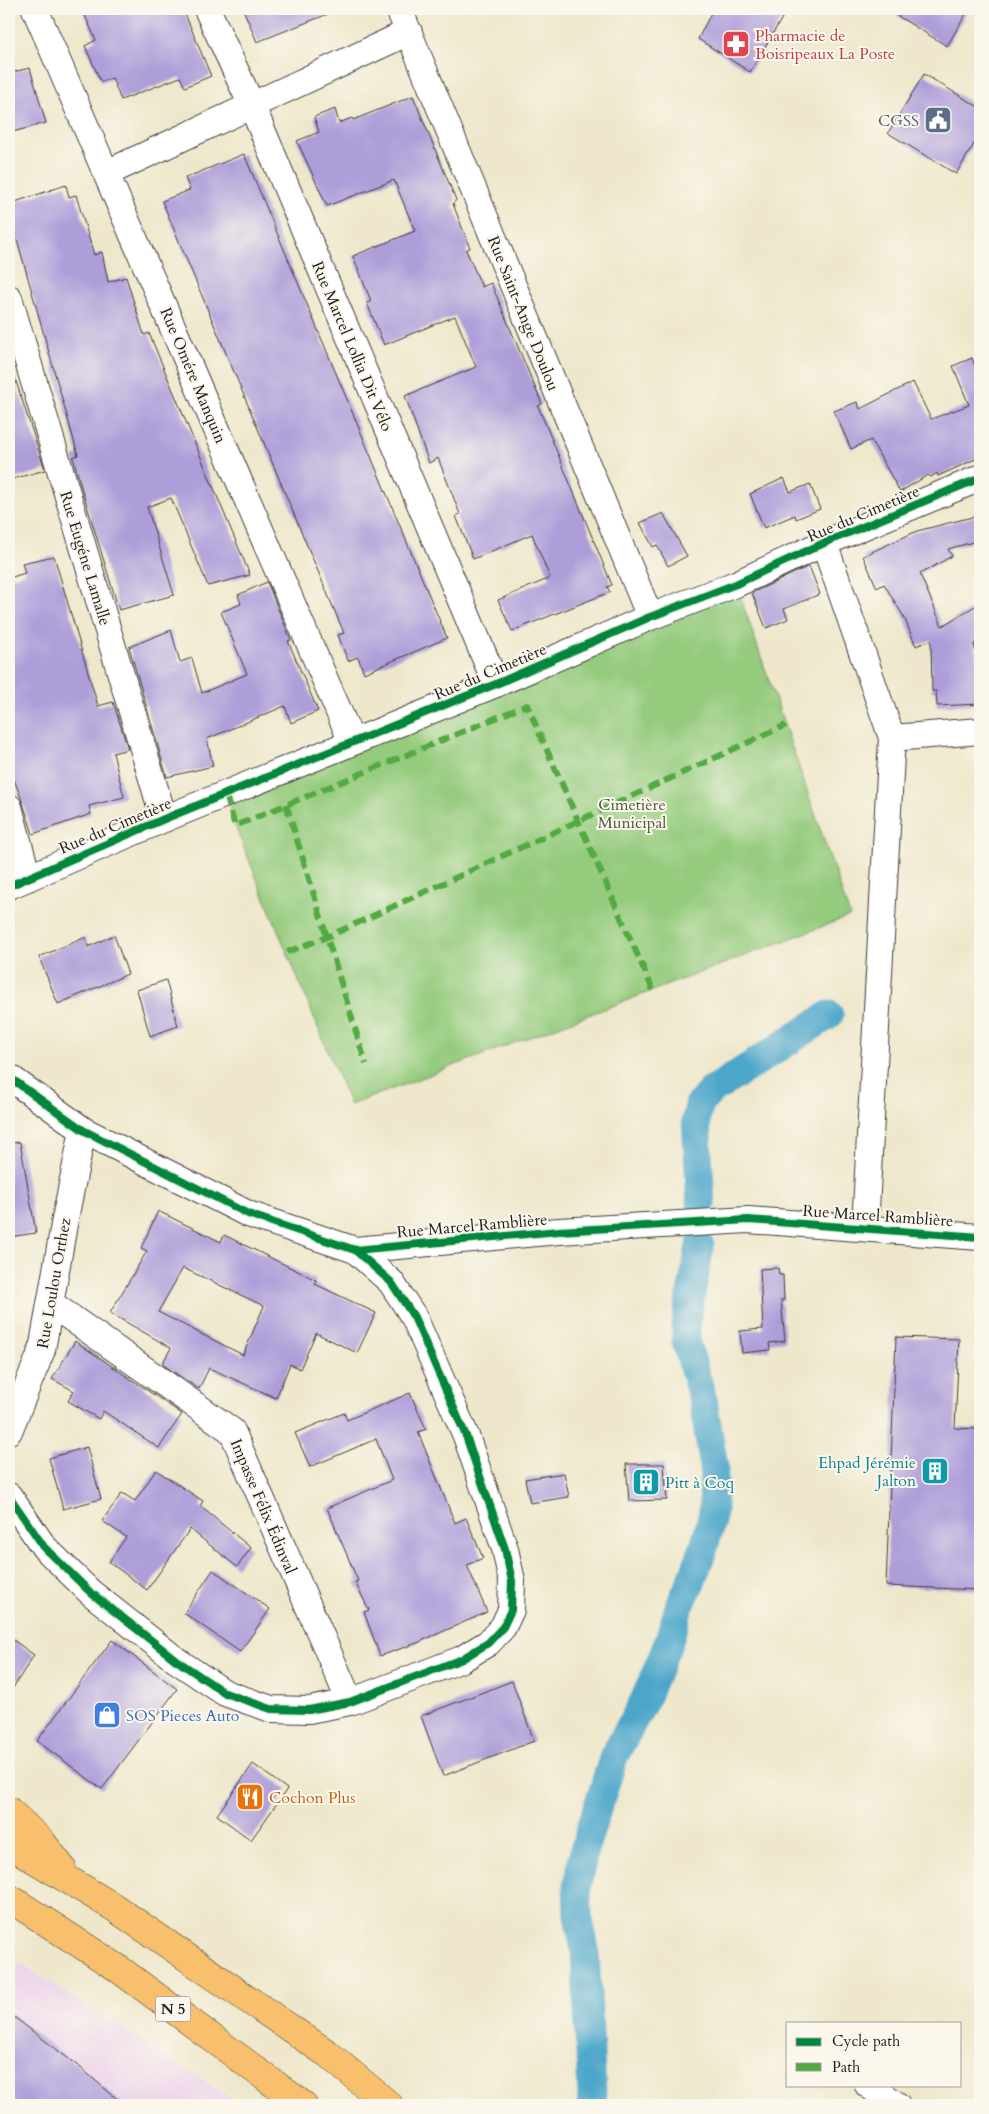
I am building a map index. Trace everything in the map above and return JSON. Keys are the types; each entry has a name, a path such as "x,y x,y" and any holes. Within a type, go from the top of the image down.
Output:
{"highway":[{"path":"10,1812 40,1841 73,1882"},
{"path":"9,1844 115,1908 328,2054 389,2105"},
{"name":"N 5","path":"9,1898 116,1967 303,2105"},
{"path":"9,1910 40,1919"}],"street":[{"name":"Rue Omére Manquin","path":"35,9 108,174 352,742"},
{"name":"Rue Marcel Lollia Dit Vélo","path":"207,9 252,106 496,684"},
{"name":"Rue Saint-Ange Doulou","path":"398,9 650,616"},
{"path":"108,174 408,32"},
{"name":"Rue Eugéne Lamalle","path":"9,298 164,818"},
{"name":"Rue du Cimetière","path":"19,882 164,818 226,795 496,684 650,616 736,584 824,543 980,478"},
{"path":"824,543 892,738 865,1227"},
{"path":"892,738 980,731"},
{"path":"9,807 19,882"},
{"name":"Rue Marcel Ramblière","path":"9,1077 83,1130 248,1214 355,1250 559,1231 748,1220 865,1227 980,1237"},
{"name":"Rue Loulou Orthez","path":"9,1431 42,1350 83,1130"},
{"path":"9,1496 44,1547 90,1592 176,1660 225,1693 271,1709 310,1710 350,1702 462,1660 488,1643 503,1627 511,1610 512,1581 505,1549 466,1436 414,1317 391,1282 355,1250"},
{"name":"Impasse Félix Édinval","path":"50,1302 232,1431 350,1702"},
{"path":"869,2086 897,2105"}],"shaded area":[{"path":"9,1956 241,2105 9,2105"}],"green space":[{"name":"Cimetière Municipal","path":"736,584 850,916 350,1105 235,826 226,795"}],"building":[{"path":"82,9 183,9 211,76 185,87 180,77 121,100 112,78 101,82 85,46 96,40"},
{"path":"243,9 337,9 338,10 257,42"},
{"name":"Pharmacie de Boisripeaux La Poste","path":"713,9 767,9 782,18 750,72 698,39"},
{"path":"886,9 969,9 947,46"},
{"path":"30,68 46,123 9,133 9,73"},
{"name":"CGSS","path":"924,74 980,108 980,134 956,174 888,133"},
{"path":"413,96 456,200 453,204 470,248 466,250 482,287 491,283 542,404 538,406 612,585 607,587 610,592 512,631 498,600 550,578 532,534 473,559 456,516 460,514 438,458 429,463 405,396 476,367 455,316 384,345 367,303 371,301 353,256 415,231 394,180 327,206 297,141 319,132 314,117 335,109 339,123 352,118 353,120"},
{"path":"244,154 447,638 364,673 358,657 348,661 338,635 344,633 162,201 190,190 185,178"},
{"path":"66,185 69,197 76,195 94,255 102,252 108,282 126,277 144,335 149,333 250,575 208,586 171,498 147,507 174,595 119,610 80,483 73,457 78,455 9,211 9,204"},
{"path":"972,358 980,379 980,457 938,476 937,473 931,477 928,475 900,492 871,440 851,449 834,411 857,402 860,409 913,382 931,419 969,405 953,366"},
{"path":"12,369 45,470 9,480 9,370"},
{"path":"784,478 790,492 810,484 820,509 796,519 795,515 764,528 750,494"},
{"path":"663,513 687,556 668,566 657,545 653,547 640,523"},
{"path":"980,515 980,540 948,549 952,556 920,574 942,626 980,603 980,640 974,644 980,675 980,704 937,706 936,691 932,691 931,640 916,646 904,617 884,584 877,588 863,556 917,531"},
{"path":"54,556 98,706 113,702 128,749 113,753 124,797 89,806 91,814 33,834 9,766 9,578 25,573 22,563"},
{"path":"809,566 820,594 784,609 788,619 766,628 752,593"},
{"path":"267,582 291,640 288,641 318,711 291,723 285,706 207,739 213,766 167,777 129,647 171,630 180,662 192,658 202,693 247,674 221,612 241,604 238,595"},
{"path":"114,935 128,974 58,1004 39,957 86,937 88,947"},
{"path":"166,980 178,1026 150,1036 137,990"},
{"path":"20,1142 36,1233 9,1237 9,1143"},
{"path":"158,1211 221,1242 224,1235 316,1280 315,1284 376,1313 357,1353 316,1333 300,1369 290,1364 276,1398 209,1368 199,1389 162,1364 171,1348 110,1313 147,1251 141,1248","holes":["183,1268 264,1306 243,1355 158,1312"]},
{"path":"778,1268 779,1275 783,1275 784,1300 781,1300 785,1341 769,1343 770,1350 742,1353 740,1331 763,1329 760,1269"},
{"name":"Ehpad Jérémie Jalton","path":"896,1337 959,1339 955,1428 980,1429 980,1590 886,1586"},
{"path":"75,1341 182,1414 159,1448 103,1411 99,1419 68,1401 74,1391 52,1379"},
{"path":"410,1393 426,1429 418,1432 455,1523 466,1518 483,1558 467,1565 487,1612 417,1643 380,1656 364,1612 369,1610 355,1582 358,1581 327,1508 392,1480 376,1439 310,1467 295,1433 344,1413 347,1420"},
{"path":"87,1447 101,1499 63,1509 49,1458"},
{"name":"Pitt à Coq","path":"626,1464 664,1464 667,1500 629,1501"},
{"path":"156,1470 203,1501 200,1506 251,1548 237,1567 190,1529 147,1590 109,1562 126,1537 102,1521 122,1493 135,1501"},
{"path":"564,1473 569,1497 530,1503 525,1479"},
{"path":"213,1570 270,1609 240,1652 184,1613"},
{"path":"9,1637 34,1655 9,1694"},
{"name":"SOS Pieces Auto","path":"112,1640 177,1689 102,1789 37,1741"},
{"path":"512,1681 534,1741 443,1776 421,1716"},
{"path":"253,1764 287,1789 251,1840 217,1815"},
{"path":"9,2013 82,2069 124,2105 9,2105"}],"waterway":[{"path":"701,1204 696,1120 699,1105 710,1092 829,1015"},
{"path":"591,2105 585,1949 578,1916 577,1886 584,1850 614,1756 644,1701 669,1641 679,1607 704,1547 713,1513 714,1467 703,1400 686,1342 686,1321 700,1246"}],"marked path":[{"path":"226,795 235,826 527,705 653,990"},
{"path":"287,952 327,937 786,725"},
{"path":"286,804 366,1064"}],"cycle path":[{"path":"9,886 164,819 496,684 650,617 736,584 824,543 980,478"},
{"path":"9,1077 83,1130 248,1214 355,1250 559,1231 748,1220 980,1237"},
{"path":"9,1496 44,1547 90,1592 176,1660 225,1693 271,1709 309,1710 350,1702 462,1659 488,1643 503,1627 511,1610 512,1581 505,1549 466,1436 414,1317 391,1282 355,1250"}],"place":[{"name":"Pharmacie de Boisripeaux La Poste","path":"736,44"},
{"name":"CGSS","path":"938,120"},
{"name":"Ehpad Jérémie Jalton","path":"935,1471"},
{"name":"Pitt à Coq","path":"646,1482"},
{"name":"SOS Pieces Auto","path":"107,1715"},
{"name":"Cochon Plus","path":"250,1797"}]}
